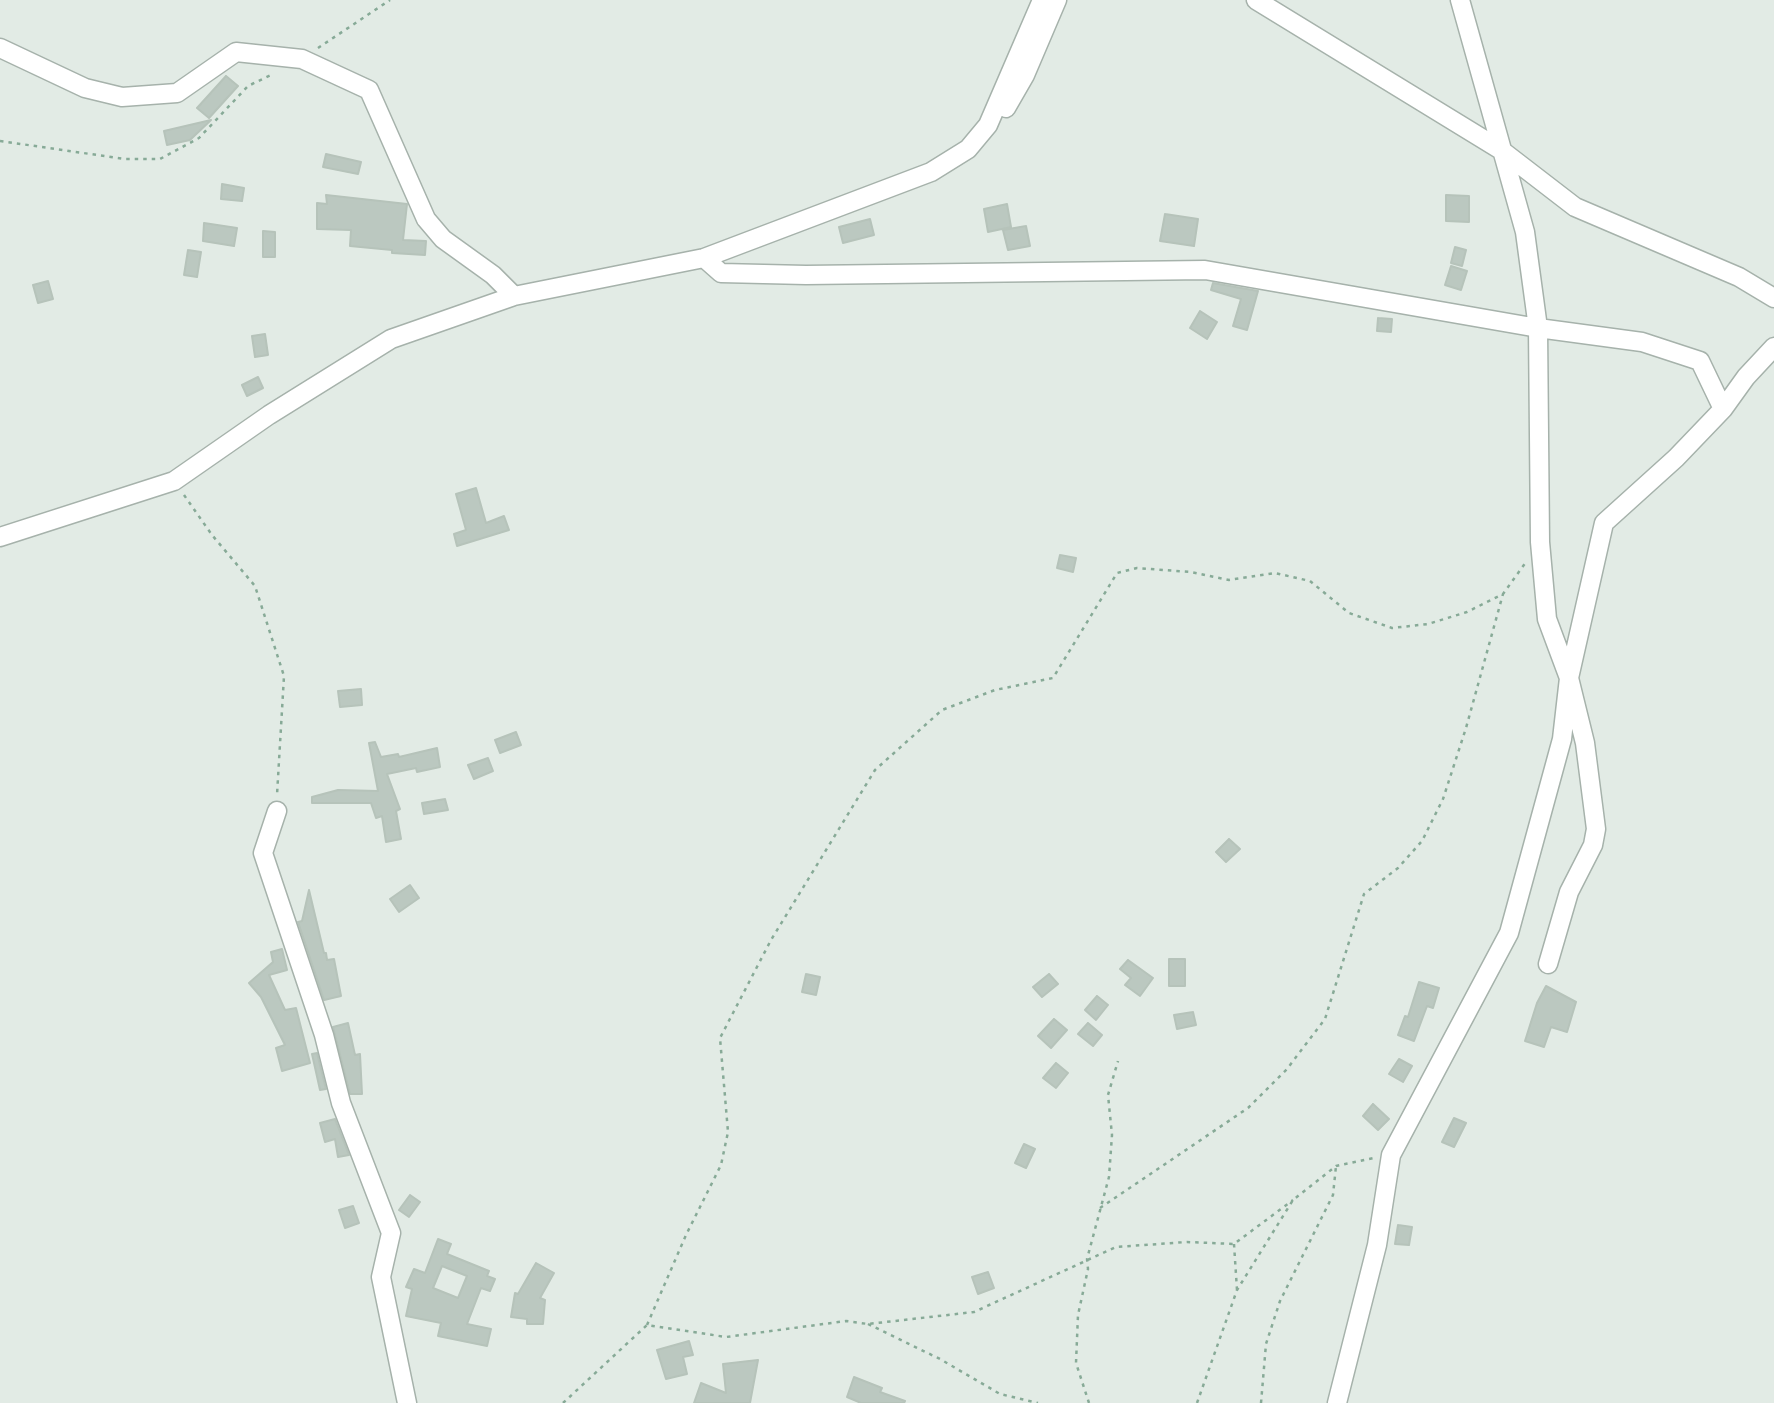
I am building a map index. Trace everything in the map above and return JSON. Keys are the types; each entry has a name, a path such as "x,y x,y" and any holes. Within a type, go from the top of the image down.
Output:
{"street":[{"path":"988,125 1042,0"},
{"path":"0,537 174,481 269,415 391,339 514,296 704,258 931,172 968,149 1007,107 1025,75 1057,0"},
{"path":"1256,0 1501,150 1575,207 1738,277 1774,298"},
{"path":"1460,0 1525,232 1538,328 1540,542 1547,619 1569,678 1585,743 1595,829 1592,845 1569,892 1548,964"},
{"path":"0,48 85,88 122,97 177,93 236,52 302,60 369,90 426,219 443,239 493,275 514,296"},
{"path":"704,258 722,273 806,275 1205,270 1538,328 1642,342 1700,361 1723,409"},
{"path":"1337,1403 1377,1245 1391,1155 1509,933 1562,739 1569,678 1604,523 1676,458 1723,409 1746,377 1774,347"},
{"path":"277,811 263,853 324,1035 341,1103 391,1233 381,1277 407,1403"}],"path":[{"path":"0,141 125,159 160,159 199,138 248,86 302,60 390,0"},
{"path":"174,481 212,535 255,586 284,676 277,811"},
{"path":"1100,1208 1248,1108 1287,1069 1325,1018 1364,894 1398,868 1422,841 1443,799 1466,728 1503,594 1540,542"},
{"path":"564,1403 647,1325 721,1165 728,1132 720,1038 771,940 875,770 942,710 995,690 1053,678 1117,573 1137,568 1191,572 1228,580 1275,573 1310,581 1349,613 1392,628 1428,624 1467,612 1503,594"},
{"path":"1089,1403 1076,1363 1078,1315 1088,1269 1087,1259 1108,1177 1112,1135 1108,1095 1118,1061"},
{"path":"647,1325 726,1337 846,1321 868,1324 974,1312 1116,1247 1187,1242 1234,1244 1336,1166 1391,1155"},
{"path":"1261,1403 1266,1345 1280,1301 1333,1195 1336,1166"},
{"path":"1197,1403 1237,1290 1293,1200"},
{"path":"1234,1244 1237,1290"},
{"path":"868,1324 940,1359 1000,1394 1038,1403"}],"building":[{"path":"226,76 238,86 209,118 197,108"},
{"path":"211,120 190,140 167,145 164,131"},
{"path":"326,154 361,162 358,174 323,167"},
{"path":"222,184 244,188 242,201 221,199"},
{"path":"326,195 407,204 403,240 426,241 425,255 350,246 351,230 317,229 317,203 327,204"},
{"path":"1446,195 1469,196 1469,222 1446,221"},
{"path":"1007,204 1011,227 988,232 984,209"},
{"path":"1165,214 1198,219 1194,246 1160,241"},
{"path":"870,219 874,235 843,243 839,227"},
{"path":"204,223 237,228 234,246 203,241"},
{"path":"1026,226 1030,246 1008,250 1003,230"},
{"path":"263,231 275,232 275,257 263,257"},
{"path":"1455,247 1466,250 1462,266 1451,263"},
{"path":"188,250 201,252 197,277 184,275"},
{"path":"1451,266 1467,271 1461,290 1445,285"},
{"path":"48,281 53,299 38,303 33,285"},
{"path":"1213,283 1258,291 1247,330 1233,326 1241,299 1211,290"},
{"path":"1200,311 1217,322 1207,339 1190,328"},
{"path":"1378,318 1392,319 1391,332 1377,331"},
{"path":"265,334 268,355 255,357 252,336"},
{"path":"258,377 263,388 247,396 242,385"},
{"path":"476,488 486,523 504,516 509,530 457,546 454,534 466,530 456,494"},
{"path":"1060,555 1076,558 1073,572 1057,568"},
{"path":"361,689 362,705 340,707 338,691"},
{"path":"516,732 521,745 500,753 495,740"},
{"path":"375,742 381,757 398,754 399,757 437,748 440,767 417,772 416,768 387,774 400,809 396,811 401,839 386,842 382,816 376,818 371,803 312,803 312,797 338,790 378,791 369,743"},
{"path":"488,758 493,771 474,779 468,765"},
{"path":"445,799 448,810 424,814 422,803"},
{"path":"1229,839 1240,849 1226,862 1216,852"},
{"path":"410,885 419,898 399,912 390,899"},
{"path":"309,890 324,953 327,960 334,959 341,996 324,1000 298,922 302,921"},
{"path":"282,949 287,970 269,975 285,1010 296,1008 310,1063 282,1071 276,1048 285,1045 261,997 249,983 273,962 271,952"},
{"path":"1169,959 1185,959 1185,986 1169,986"},
{"path":"1128,960 1153,978 1140,996 1125,985 1131,978 1120,969"},
{"path":"806,974 820,977 816,995 802,992"},
{"path":"1049,974 1058,984 1042,997 1033,987"},
{"path":"1419,982 1439,988 1433,1008 1427,1006 1414,1041 1398,1035 1405,1016 1408,1017"},
{"path":"1546,986 1576,1002 1567,1032 1551,1027 1544,1047 1525,1041 1537,1003"},
{"path":"1097,996 1108,1005 1096,1020 1085,1010"},
{"path":"1193,1012 1196,1025 1177,1029 1174,1015"},
{"path":"1054,1019 1067,1030 1051,1048 1038,1036"},
{"path":"348,1023 355,1055 360,1054 362,1094 350,1094 333,1027"},
{"path":"1088,1023 1102,1035 1093,1046 1078,1034"},
{"path":"317,1053 326,1089 320,1090 312,1054"},
{"path":"1399,1059 1412,1066 1403,1082 1389,1074"},
{"path":"1056,1063 1068,1073 1056,1088 1043,1078"},
{"path":"1373,1104 1389,1119 1378,1130 1363,1116"},
{"path":"1454,1118 1466,1123 1454,1147 1442,1142"},
{"path":"335,1119 349,1155 338,1157 335,1139 325,1142 320,1123"},
{"path":"1024,1144 1035,1149 1026,1168 1015,1163"},
{"path":"410,1195 420,1202 409,1217 399,1210"},
{"path":"353,1206 359,1223 345,1228 339,1210"},
{"path":"1398,1225 1412,1227 1409,1245 1395,1244"},
{"path":"438,1239 451,1244 447,1254 489,1271 487,1276 495,1279 490,1291 481,1288 467,1324 491,1329 487,1346 438,1336 441,1323 406,1316 412,1289 406,1287 414,1269 425,1273","holes":["442,1266 467,1276 458,1298 433,1288"]},
{"path":"536,1263 554,1273 540,1298 545,1300 543,1324 527,1324 527,1319 511,1317 515,1293 518,1294"},
{"path":"988,1272 994,1288 978,1294 972,1277"},
{"path":"689,1341 693,1355 683,1357 687,1374 666,1379 657,1350"},
{"path":"758,1360 750,1403 694,1403 701,1383 726,1393 723,1364"},
{"path":"854,1377 882,1388 880,1392 905,1401 861,1403 847,1397"}]}
